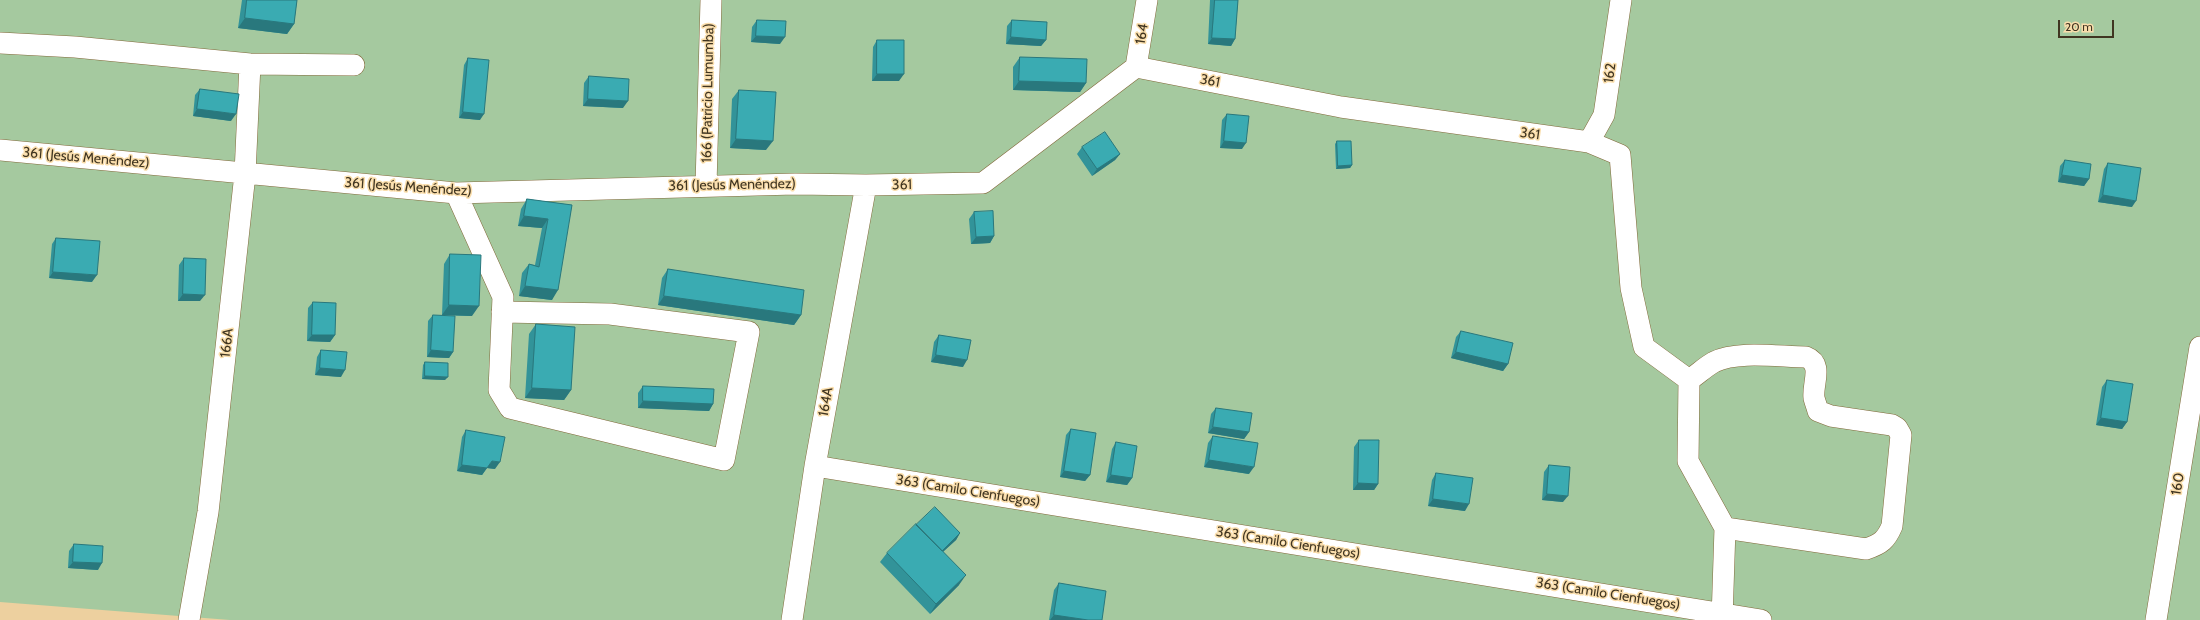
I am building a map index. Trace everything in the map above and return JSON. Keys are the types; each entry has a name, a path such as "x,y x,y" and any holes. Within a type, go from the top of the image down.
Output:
{"street":[{"name":"166 (Patricio Lumumba)","path":"706,186 711,0"},
{"name":"164","path":"1136,67 1147,0"},
{"name":"162","path":"1589,142 1604,115 1621,0"},
{"path":"0,43 75,47 250,64 354,65"},
{"name":"166A","path":"189,620 208,512 245,174 250,64"},
{"name":"361","path":"866,185 983,183 1136,67 1341,107 1589,142 1620,155 1631,288 1644,347 1689,380"},
{"name":"361 (Jesús Menéndez)","path":"0,150 456,193 795,184 866,185"},
{"name":"164A","path":"792,620 815,466 866,185"},
{"path":"456,193 503,297 502,312 499,390 510,408 724,460 749,332 610,314 502,312"},
{"name":"160","path":"2156,620 2200,347"},
{"path":"1723,616 1725,528 1688,461 1689,380 1715,362 1727,358 1739,356 1806,357 1812,359 1816,366 1814,397 1818,411 1831,416 1892,425 1897,428 1901,435 1892,526 1887,537 1880,545 1866,549 1725,528"},
{"name":"363 (Camilo Cienfuegos)","path":"815,466 1723,616 1761,620"}],"green space":[{"path":"0,0 2200,0 2200,620 230,620 0,602"}],"building":[{"path":"247,0 297,0 294,24 245,18"},
{"path":"1215,0 1238,0 1235,39 1212,38"},
{"path":"757,20 786,21 785,37 756,36"},
{"path":"1012,20 1047,22 1046,40 1011,37"},
{"path":"877,40 904,40 904,74 877,74"},
{"path":"1020,57 1087,59 1086,83 1019,81"},
{"path":"468,58 489,60 484,114 463,112"},
{"path":"589,76 629,79 628,101 588,99"},
{"path":"200,89 239,94 236,114 197,109"},
{"path":"739,90 776,92 773,141 736,139"},
{"path":"1227,114 1249,116 1246,143 1224,141"},
{"path":"1105,132 1120,154 1097,169 1082,147"},
{"path":"1337,141 1351,141 1352,165 1338,166"},
{"path":"2065,160 2091,164 2089,179 2062,175"},
{"path":"2108,163 2141,168 2136,201 2103,195"},
{"path":"527,199 572,205 558,290 525,286 529,264 539,267 548,219 524,216"},
{"path":"993,211 994,236 976,237 974,212"},
{"path":"56,238 100,241 97,275 53,272"},
{"path":"450,254 481,255 479,306 449,305"},
{"path":"184,258 206,259 205,295 183,294"},
{"path":"668,269 804,290 801,315 664,296"},
{"path":"313,302 336,303 335,335 312,335"},
{"path":"433,315 455,316 453,352 431,350"},
{"path":"536,324 575,327 571,390 532,388"},
{"path":"1461,331 1513,343 1508,364 1456,352"},
{"path":"939,335 971,340 967,360 936,355"},
{"path":"321,350 347,352 345,370 320,368"},
{"path":"425,362 448,363 448,377 425,376"},
{"path":"2107,380 2133,384 2127,422 2101,418"},
{"path":"643,386 714,389 713,404 643,401"},
{"path":"1216,408 1252,413 1249,432 1213,427"},
{"path":"1071,429 1096,433 1090,475 1064,471"},
{"path":"466,430 505,437 500,462 492,461 487,468 462,465"},
{"path":"1213,436 1258,443 1254,467 1209,460"},
{"path":"1359,440 1379,440 1378,484 1358,483"},
{"path":"1116,442 1137,446 1132,478 1111,475"},
{"path":"1549,465 1570,467 1568,496 1547,494"},
{"path":"1436,473 1473,478 1469,504 1433,499"},
{"path":"935,507 960,533 942,551 916,525"},
{"path":"916,524 966,575 936,604 887,553"},
{"path":"74,544 103,546 102,563 73,562"},
{"path":"1059,583 1106,591 1102,620 1088,620 1054,615"}]}
